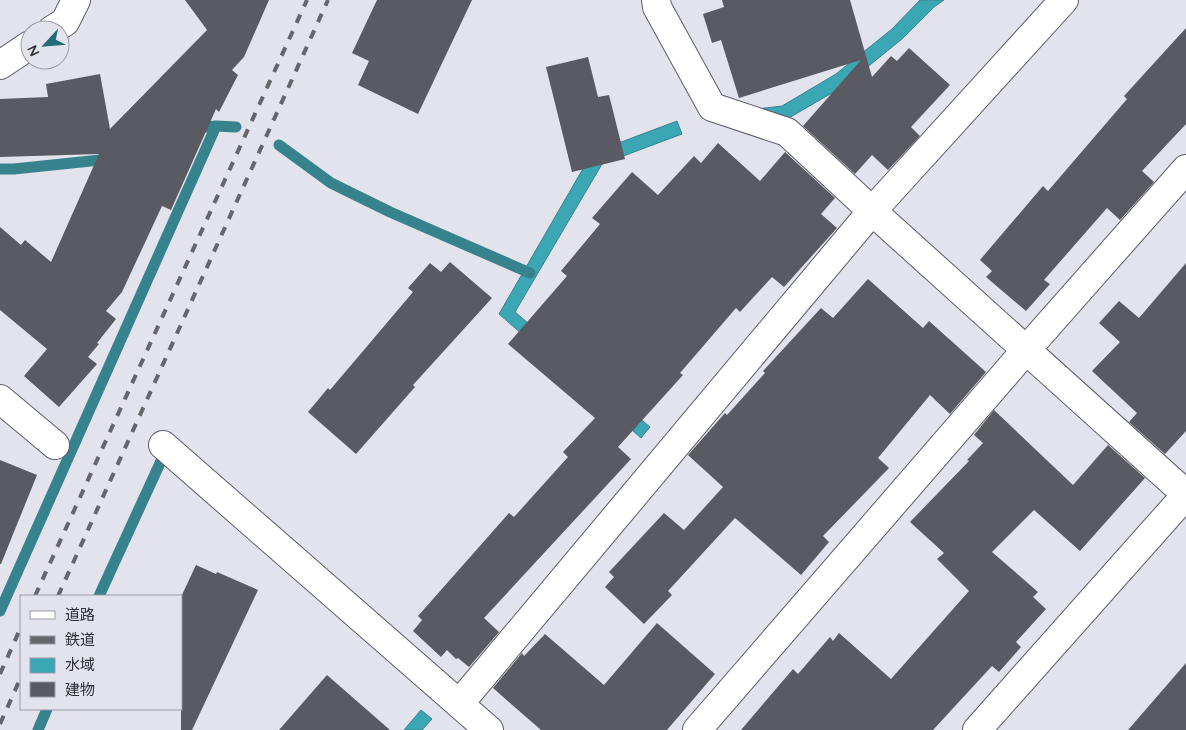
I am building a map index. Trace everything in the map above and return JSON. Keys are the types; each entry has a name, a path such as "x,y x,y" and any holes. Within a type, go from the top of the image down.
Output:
{"street":[{"path":"66,20 76,0"},
{"path":"656,0 657,7 712,107 786,132 872,212 1186,494 977,730"},
{"path":"459,704 872,212 1064,0"},
{"path":"0,65 20,52"},
{"path":"697,730 1026,350 1186,169"},
{"path":"0,399 54,444"},
{"path":"163,445 489,730"}],"water":[{"path":"920,0 944,0 934,7 902,39 844,86 787,119 740,111 782,106 836,74 892,29"},
{"path":"677,121 682,134 602,164 515,312 650,427 641,438 499,314 592,153"},
{"path":"421,710 432,719 422,730 404,730"}],"building":[{"path":"185,0 269,0 244,57 232,70 238,75 219,112 216,109 171,210 162,206 122,292 106,311 116,319 88,357 97,364 59,407 24,376 47,349 0,310 0,227 21,245 25,240 51,262 99,154 0,157 0,99 48,97 46,84 100,74 110,129 207,30"},
{"path":"377,0 472,0 418,114 358,85 369,61 352,53"},
{"path":"722,0 850,0 872,77 891,56 897,61 909,48 950,85 911,127 920,136 888,170 872,155 855,174 803,126 861,60 739,98 721,40 712,43 703,14 724,7"},
{"path":"1186,28 1186,124 1142,171 1154,182 1120,220 1107,208 1044,280 1050,284 1026,311 986,277 992,271 980,260 1043,186 1048,191 1127,99 1124,96"},
{"path":"588,57 598,97 609,95 625,159 572,172 546,67"},
{"path":"718,143 760,181 785,152 835,198 821,214 837,228 784,287 772,277 740,312 736,308 680,373 683,375 618,447 631,459 484,618 499,632 469,667 458,658 456,659 447,650 441,657 413,631 422,620 418,616 509,513 514,517 568,457 563,452 595,418 508,344 567,276 561,271 600,224 592,218 632,172 658,195 694,156 701,163"},
{"path":"450,262 492,298 413,385 415,387 356,454 308,412 328,388 330,390 413,292 408,288 430,263 441,272"},
{"path":"1186,263 1186,431 1165,454 1129,422 1137,413 1092,371 1120,342 1099,323 1119,301 1139,318"},
{"path":"868,279 923,328 929,321 986,372 950,414 930,395 878,458 889,468 823,536 829,542 801,575 735,518 668,591 672,595 644,624 605,587 614,577 609,572 664,513 684,530 723,487 688,455 725,413 727,415 765,373 763,371 821,308 833,318"},
{"path":"994,410 1073,485 1108,445 1145,478 1080,551 1034,510 992,552 1038,592 1033,597 1046,609 1016,642 1021,647 999,672 992,666 933,730 741,730 793,669 798,674 830,637 833,641 839,633 891,679 969,591 937,559 944,553 910,522 969,461 967,460 983,443 974,435"},
{"path":"0,460 37,475 1,564 0,564"},
{"path":"196,565 258,590 192,730 181,730 182,595"},
{"path":"657,623 715,674 667,730 541,730 493,688 522,653 524,656 545,634 604,685"},
{"path":"1186,663 1186,730 1128,730"},
{"path":"327,675 390,730 279,730"}],"waterway":[{"path":"216,126 236,127"},
{"path":"0,611 216,126 195,128"},
{"path":"279,145 331,183 390,212 530,273"},
{"path":"0,169 110,159"},
{"path":"99,595 161,461"},
{"path":"38,730 47,710"}],"railway":[{"path":"35,595 307,0"},
{"path":"58,595 328,0"},
{"path":"0,674 20,629"},
{"path":"0,724 20,679"}]}
